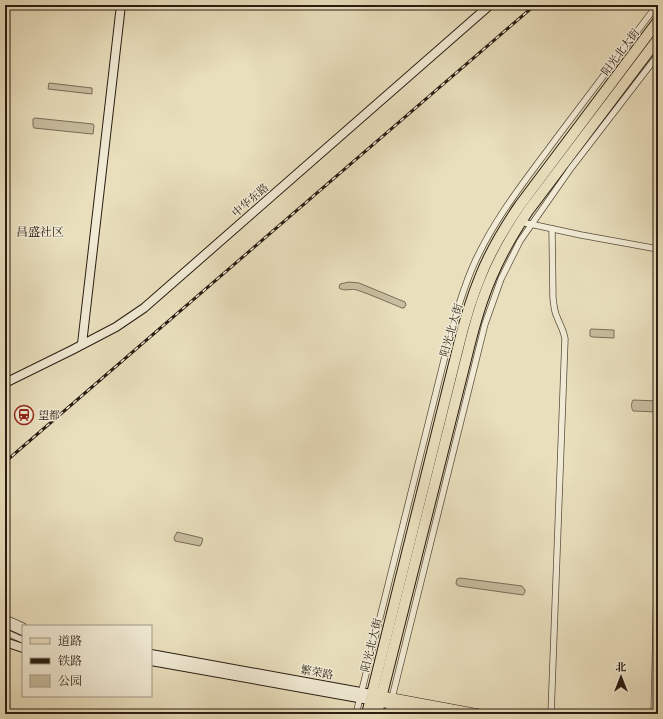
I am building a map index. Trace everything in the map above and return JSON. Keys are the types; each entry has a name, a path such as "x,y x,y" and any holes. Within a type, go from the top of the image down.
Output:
{"highway":[{"name":"阳光北大街","path":"376,698 459,342 468,311 482,274 500,236 520,205 658,21"},
{"name":"阳光北大街","path":"376,698 476,320 491,278 521,222 658,38"},
{"path":"367,714 376,698"},
{"path":"376,698 377,714"}],"main road":[{"name":"繁荣路","path":"376,698 444,714"},
{"name":"繁荣路","path":"376,698 479,714"}],"street":[{"path":"82,344 121,5"},
{"name":"中华东路","path":"5,383 116,326 144,308 490,5"},
{"path":"388,714 376,698 453,324 462,296 474,265 510,201 656,5"},
{"path":"356,714 376,698 485,324 503,274 520,241 571,168 658,55"},
{"path":"521,222 580,235 658,249"},
{"path":"551,714 565,339 564,331 554,308 552,229"},
{"path":"654,714 658,538"},
{"path":"5,618 22,626"},
{"path":"5,624 22,631"},
{"path":"5,627 22,634"},
{"path":"5,632 22,640"},
{"path":"5,642 22,648"},
{"name":"繁荣路","path":"152,654 376,698"},
{"name":"繁荣路","path":"152,661 376,698"}],"green space":[{"path":"49,83 92,88 92,94 48,89"},
{"path":"33,119 93,124 93,134 34,128"},
{"path":"349,282 359,283 405,302 406,305 402,308 357,290 344,290 339,288 340,284"},
{"path":"591,329 614,330 614,338 592,337 590,336"},
{"path":"633,400 658,401 658,412 633,411"},
{"path":"177,532 202,538 201,545 175,541 174,538"},
{"path":"460,578 522,586 525,592 523,595 459,586 456,583 457,579"}],"railway":[{"path":"5,462 535,5"}],"place":[{"name":"望都","path":"24,415"}],"district":[{"name":"昌盛社区","path":"40,231"}]}
